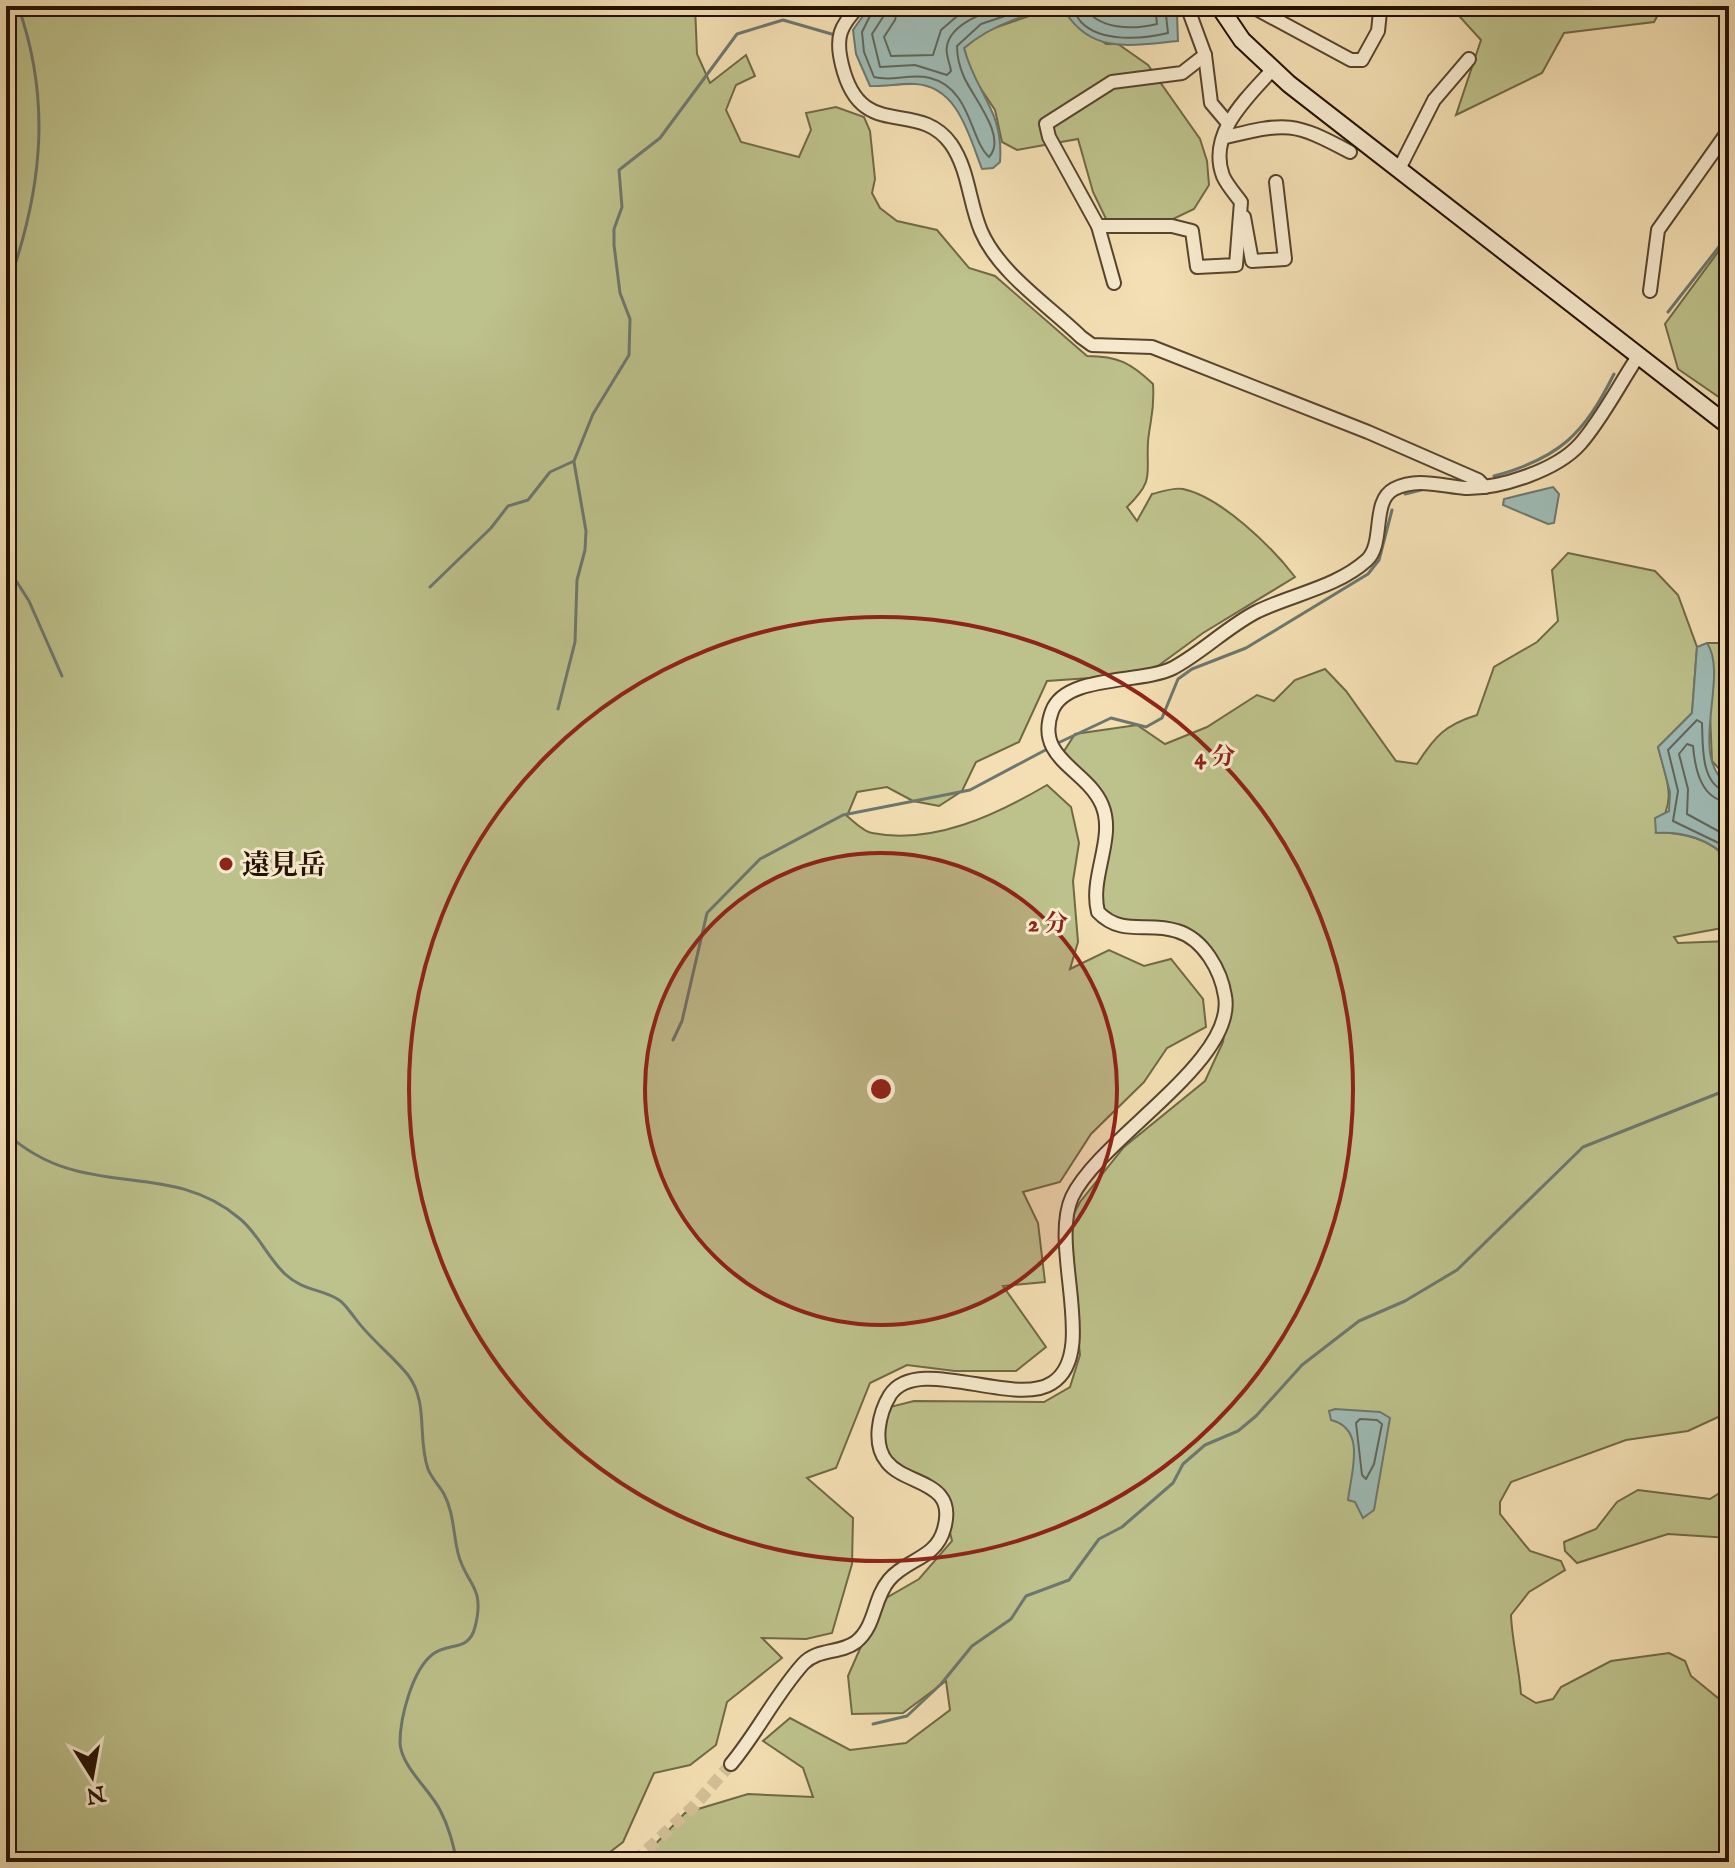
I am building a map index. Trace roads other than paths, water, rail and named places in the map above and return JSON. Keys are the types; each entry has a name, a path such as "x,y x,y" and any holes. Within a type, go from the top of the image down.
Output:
{"street":[{"path":"859,6 842,24 837,43 853,95 868,110 889,118 920,121 942,133 964,170 981,231 1001,262 1081,337 1092,345 1152,347 1368,432 1478,480 1485,487"},
{"path":"1187,6 1205,55 1211,103 1227,122"},
{"path":"1219,6 1242,40 1273,69 1637,358 1729,426"},
{"path":"1251,6 1351,60 1362,60 1378,31 1380,12 1367,6"},
{"path":"1114,283 1098,226 1049,137 1046,124 1112,82 1182,73 1205,55"},
{"path":"1399,169 1434,100 1469,59"},
{"path":"1273,69 1227,122 1221,168 1224,180 1241,202 1252,261 1285,259 1276,182"},
{"path":"1226,137 1277,125 1294,126 1350,152"},
{"path":"1650,291 1658,230 1729,130"},
{"path":"1098,226 1142,225 1192,231 1197,267 1236,265 1241,202"},
{"path":"731,1764 801,1666 821,1652 851,1645 867,1632 886,1584 894,1574 931,1552 944,1529 944,1506 938,1492 887,1462 878,1439 879,1425 891,1394 898,1386 919,1380 1025,1390 1051,1385 1061,1376 1073,1350 1063,1227 1073,1196 1094,1167 1176,1085 1220,1034 1225,995 1216,963 1178,931 1121,927 1098,912 1095,886 1106,821 1094,793 1057,758 1052,746 1048,728 1057,701 1076,688 1172,668 1257,612 1347,574 1370,557 1377,542 1381,512 1390,491 1396,487 1425,481 1485,487 1527,477 1579,445 1637,358"}],"water":[{"path":"870,6 1171,6 1177,14 1178,41 1130,45 1102,41 1089,36 1066,13 1053,12 1012,20 974,40 964,48 994,115 1000,144 1000,162 993,168 982,169 960,115 942,93 915,84 870,86 856,54 853,30"},
{"path":"1553,487 1559,494 1554,523 1548,524 1503,505 1504,499"},
{"path":"1707,643 1713,658 1714,676 1709,737 1711,756 1717,773 1729,785 1729,861 1714,847 1696,838 1676,833 1656,833 1655,818 1669,811 1670,792 1658,747 1692,713 1697,647"},
{"path":"1329,1411 1380,1412 1390,1418 1374,1510 1363,1518 1355,1502 1348,1500 1353,1442 1342,1425 1331,1420"}],"waterway":[{"path":"6,280 13,271 31,204 39,138 35,73 18,6"},
{"path":"430,587 491,528 508,506 528,500 550,472 574,461 593,414 629,355 630,319 620,293 614,245 614,229 622,207 619,170 660,138 737,34 783,20 835,35"},
{"path":"1668,312 1729,234"},
{"path":"1494,476 1536,461 1568,441 1592,413 1614,374"},
{"path":"558,709 575,642 577,580 585,550 586,531 574,462"},
{"path":"1405,494 1425,489 1456,493"},
{"path":"1058,743 1111,718 1146,727 1162,718 1178,679 1192,669 1246,648 1368,574 1379,560 1392,510"},
{"path":"6,565 29,601 62,676"},
{"path":"673,1040 682,1021 707,913 760,859 843,815 970,790 1051,747"},
{"path":"873,1724 907,1716 941,1684 972,1646 1011,1619 1026,1596 1069,1580 1099,1539 1122,1527 1173,1483 1183,1464 1205,1445 1238,1431 1256,1416 1302,1365 1359,1321 1405,1301 1457,1270 1583,1147 1729,1089"},
{"path":"6,1133 35,1155 65,1168 183,1189 212,1200 246,1224 292,1280 341,1302 408,1375 421,1409 428,1469 447,1501 461,1563 478,1602 475,1627 468,1640 439,1650 419,1671 405,1708 400,1743 410,1769 440,1810 457,1862"}],"tunnel":[{"path":"634,1862 693,1807 731,1764"}],"place":[{"name":"遠見岳","path":"226,864"}]}
